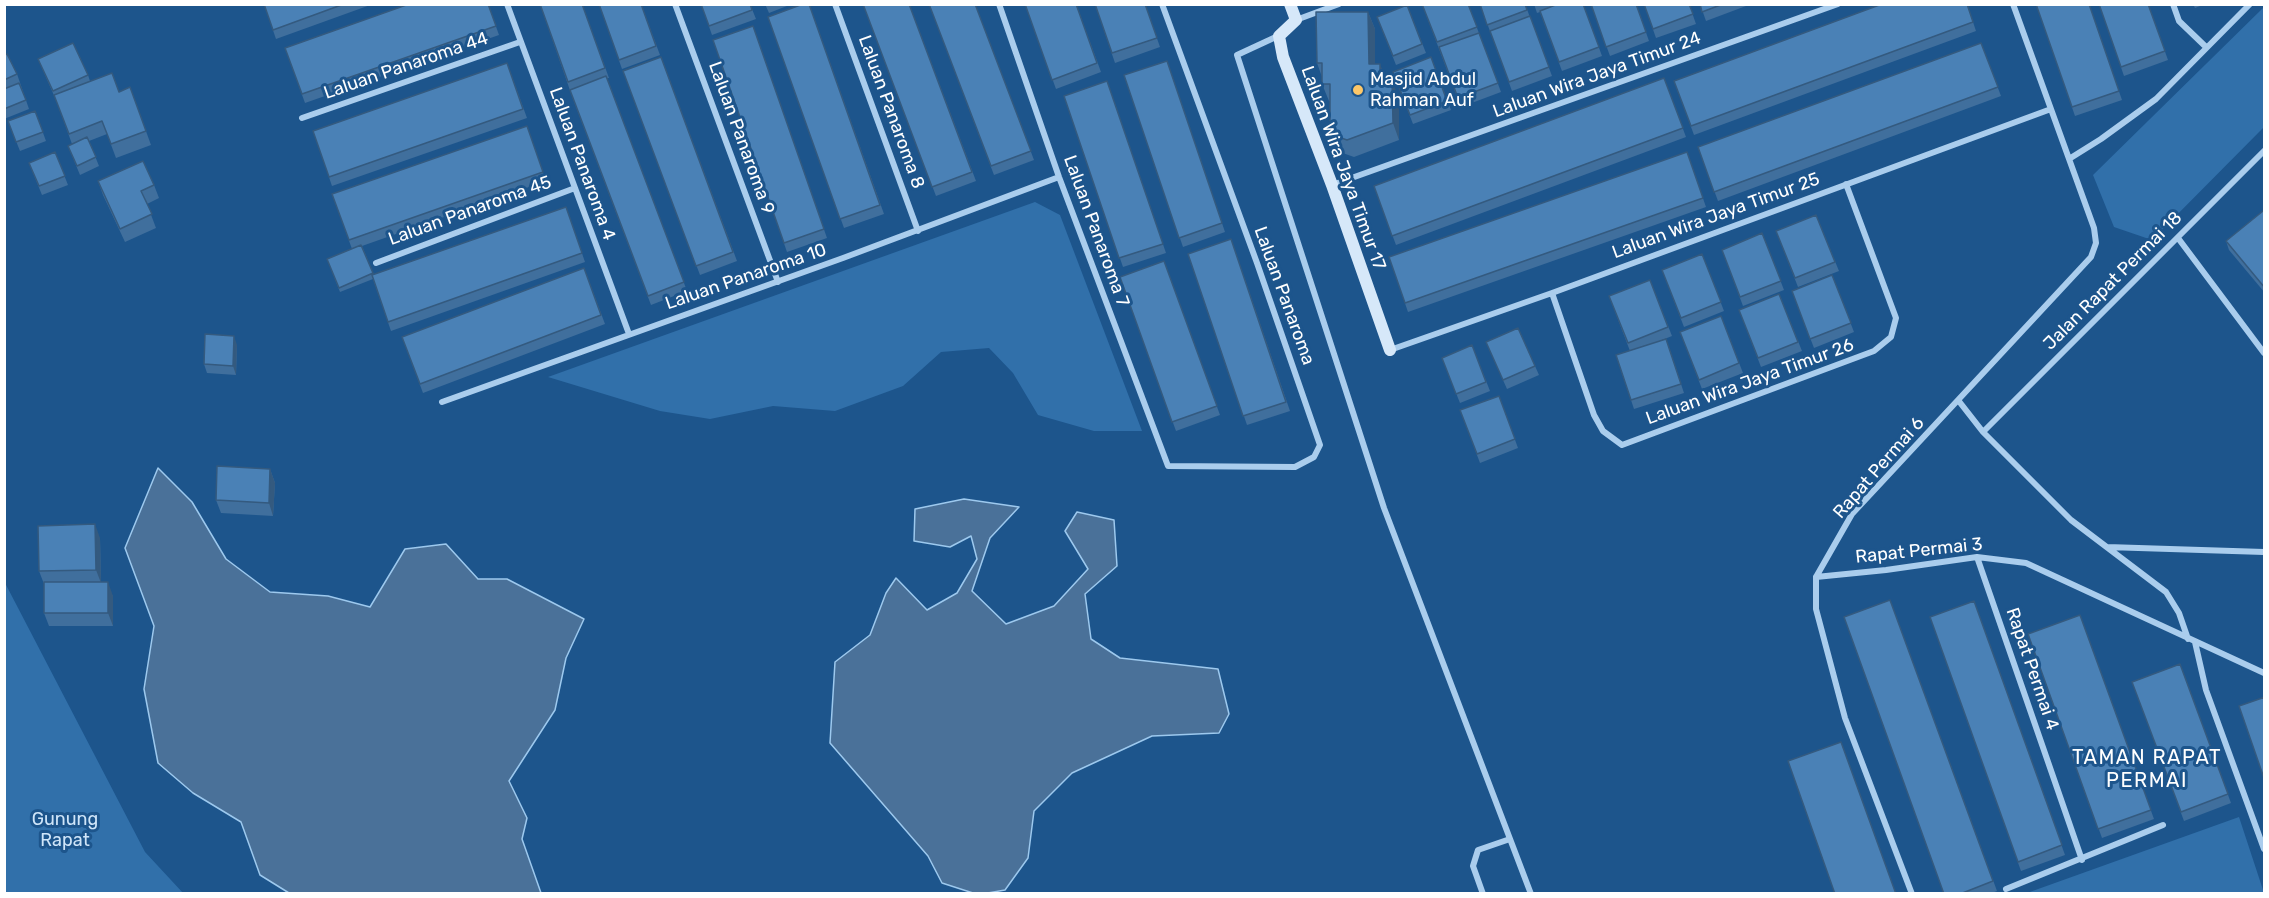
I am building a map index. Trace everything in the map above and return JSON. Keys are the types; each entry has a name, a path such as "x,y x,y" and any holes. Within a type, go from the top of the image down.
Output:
{"street":[{"name":"Laluan Panaroma 4","path":"507,4 629,334"},
{"name":"Laluan Panaroma 9","path":"675,4 778,282"},
{"name":"Laluan Panaroma 8","path":"835,4 918,231"},
{"name":"Laluan Panaroma 7","path":"999,4 1059,177 1168,466"},
{"name":"Laluan Panaroma","path":"1162,4 1257,263 1320,445 1314,457 1295,467 1168,466"},
{"path":"1290,4 1296,20"},
{"path":"1339,4 1296,20 1279,36 1237,55 1384,508 1531,894"},
{"name":"Laluan Wira Jaya Timur 24","path":"1332,185 1838,4"},
{"path":"2013,4 2069,159 2102,139 2156,99 2250,4"},
{"path":"2173,4 2179,21 2206,47"},
{"name":"Laluan Wira Jaya Timur 17","path":"1279,36 1283,57 1332,185 1390,350"},
{"name":"Laluan Panaroma 44","path":"302,118 520,42"},
{"name":"Laluan Wira Jaya Timur 25","path":"1390,350 2051,109"},
{"name":"Jalan Rapat Permai 18","path":"1983,432 2265,151"},
{"name":"Rapat Permai 6","path":"1912,894 1845,718 1816,609 1816,577 1852,514 2091,257 2096,243 2094,228 2069,159"},
{"name":"Laluan Panaroma 10","path":"442,402 918,231 1059,177"},
{"name":"Laluan Wira Jaya Timur 26","path":"1552,292 1594,415 1603,431 1622,445 1874,351 1891,337 1896,318 1846,184"},
{"name":"Laluan Panaroma 45","path":"376,263 575,188"},
{"path":"2178,238 2265,352"},
{"path":"1959,400 1983,432 2071,520 2166,592 2179,613 2188,639"},
{"path":"2106,547 2265,552"},
{"name":"Rapat Permai 3","path":"1816,577 1886,570 1977,556 2026,563 2265,673"},
{"name":"Rapat Permai 4","path":"1977,556 2082,860"},
{"path":"2195,642 2206,690 2265,849"},
{"path":"2006,889 2082,860 2163,825"},
{"path":"1483,894 1473,866 1478,850 1510,839"}],"green space":[{"path":"2264,7 2264,127 2152,240 2114,227 2093,175"},
{"path":"1035,202 1060,215 1142,431 1094,431 1038,415 1013,373 989,348 941,352 903,386 835,411 773,406 710,419 660,411 548,377"},
{"name":"Gunung Rapat","path":"4,581 145,852 183,893 5,893"},
{"path":"2239,817 2264,893 2027,893"}],"shaded area":[{"path":"158,468 192,502 226,559 270,592 328,596 370,607 405,549 446,544 478,579 507,579 584,619 566,658 555,710 509,781 527,818 522,839 541,893 289,893 260,875 241,822 193,793 158,763 144,689 154,626 125,548"},
{"path":"964,499 1019,507 990,538 972,591 1006,624 1054,606 1088,569 1065,531 1077,512 1114,520 1117,566 1085,594 1091,639 1120,658 1218,669 1229,714 1219,733 1152,736 1072,773 1034,811 1028,858 1005,890 982,894 942,883 928,856 830,743 835,662 870,635 886,593 896,578 927,610 957,593 977,559 971,536 950,547 914,541 915,509"}],"building":[{"path":"264,4 344,4 273,30"},
{"path":"409,4 488,4 496,26 302,94 285,48"},
{"path":"540,4 582,4 605,68 568,82"},
{"path":"599,4 641,4 656,46 619,60"},
{"path":"701,4 750,4 752,10 709,26"},
{"path":"803,4 809,4 880,205 840,219 768,17"},
{"path":"863,4 909,4 972,172 932,187"},
{"path":"929,4 975,4 1031,151 991,166"},
{"path":"1025,4 1076,4 1097,63 1052,80"},
{"path":"1095,4 1145,4 1157,38 1112,53"},
{"path":"1422,4 1468,4 1477,27 1437,42"},
{"path":"1480,4 1525,4 1527,10 1487,25"},
{"path":"1558,4 1583,4 1599,47 1559,62 1540,11"},
{"path":"1591,4 1636,4 1646,32 1606,47"},
{"path":"1644,4 1689,4 1693,14 1653,29"},
{"path":"1700,4 1723,4 1702,12"},
{"path":"1882,4 1967,4 1973,22 1691,126 1674,81"},
{"path":"2036,4 2089,4 2119,91 2072,107"},
{"path":"2099,4 2148,4 2165,51 2121,67"},
{"path":"1407,5 1422,44 1393,56 1377,17"},
{"name":"Masjid Abdul Rahman Auf","path":"1316,12 1368,12 1369,64 1380,64 1380,81 1392,81 1393,123 1347,140 1330,134 1330,84 1322,84 1322,63 1317,63"},
{"path":"1530,16 1549,67 1509,82 1490,31"},
{"path":"753,26 824,229 784,243 713,40"},
{"path":"1479,33 1498,83 1458,98 1439,47"},
{"path":"73,43 88,75 53,91 38,59"},
{"path":"1981,43 1998,87 1714,192 1698,147"},
{"path":"7,54 17,74 4,80 4,56"},
{"path":"661,57 733,252 696,266 623,71"},
{"path":"1431,57 1447,101 1410,115 1393,72"},
{"path":"1167,61 1222,223 1179,238 1124,75"},
{"path":"507,63 523,109 329,177 313,131"},
{"path":"112,73 119,92 130,87 146,131 111,144 102,121 69,134 54,95"},
{"path":"606,76 684,282 648,296 570,90"},
{"path":"1664,78 1683,128 1392,236 1374,186"},
{"path":"1107,81 1163,244 1119,258 1064,96"},
{"path":"19,83 26,100 4,109 4,89"},
{"path":"35,111 43,132 16,142 8,121"},
{"path":"527,126 543,172 349,240 332,194"},
{"path":"87,137 96,157 77,166 68,146"},
{"path":"55,152 65,176 39,186 29,163"},
{"path":"1687,152 1703,198 1405,303 1389,257"},
{"path":"143,161 154,185 141,191 152,214 120,229 98,181"},
{"path":"566,207 582,253 388,322 372,275"},
{"path":"2263,211 2265,213 2265,288 2226,241"},
{"path":"1816,215 1835,262 1795,278 1776,231"},
{"path":"1762,233 1781,281 1740,297 1722,250"},
{"path":"1231,239 1286,402 1243,416 1188,254"},
{"path":"361,245 373,273 339,288 327,259"},
{"path":"1702,254 1721,302 1681,318 1662,270"},
{"path":"1164,261 1217,406 1172,422 1120,277"},
{"path":"584,268 601,315 420,384 402,337"},
{"path":"1832,275 1851,323 1810,339 1792,291"},
{"path":"1650,280 1668,327 1628,343 1609,296"},
{"path":"1779,294 1798,342 1758,358 1739,310"},
{"path":"1721,316 1739,363 1699,380 1680,332"},
{"path":"1518,328 1535,366 1503,380 1486,342"},
{"path":"205,334 234,336 233,366 204,364"},
{"path":"1666,339 1681,384 1631,400 1616,355"},
{"path":"1472,345 1486,382 1456,394 1442,358"},
{"path":"1499,396 1515,439 1477,454 1460,410"},
{"path":"217,466 270,469 269,503 216,500"},
{"path":"95,524 96,570 39,571 38,526"},
{"path":"44,582 108,582 108,613 44,613"},
{"path":"1890,600 1993,881 1960,894 1944,894 1844,617"},
{"path":"1974,601 2062,845 2018,862 1930,617"},
{"path":"2080,615 2151,810 2098,829 2028,634"},
{"path":"2180,664 2228,794 2181,812 2132,682"},
{"path":"2265,697 2265,781 2239,706"},
{"path":"1841,742 1896,894 1835,894 1788,761"}],"place":[{"name":"Masjid Abdul Rahman Auf","path":"1358,90"}],"district":[{"name":"TAMAN RAPAT PERMAI","path":"2147,770"}]}
